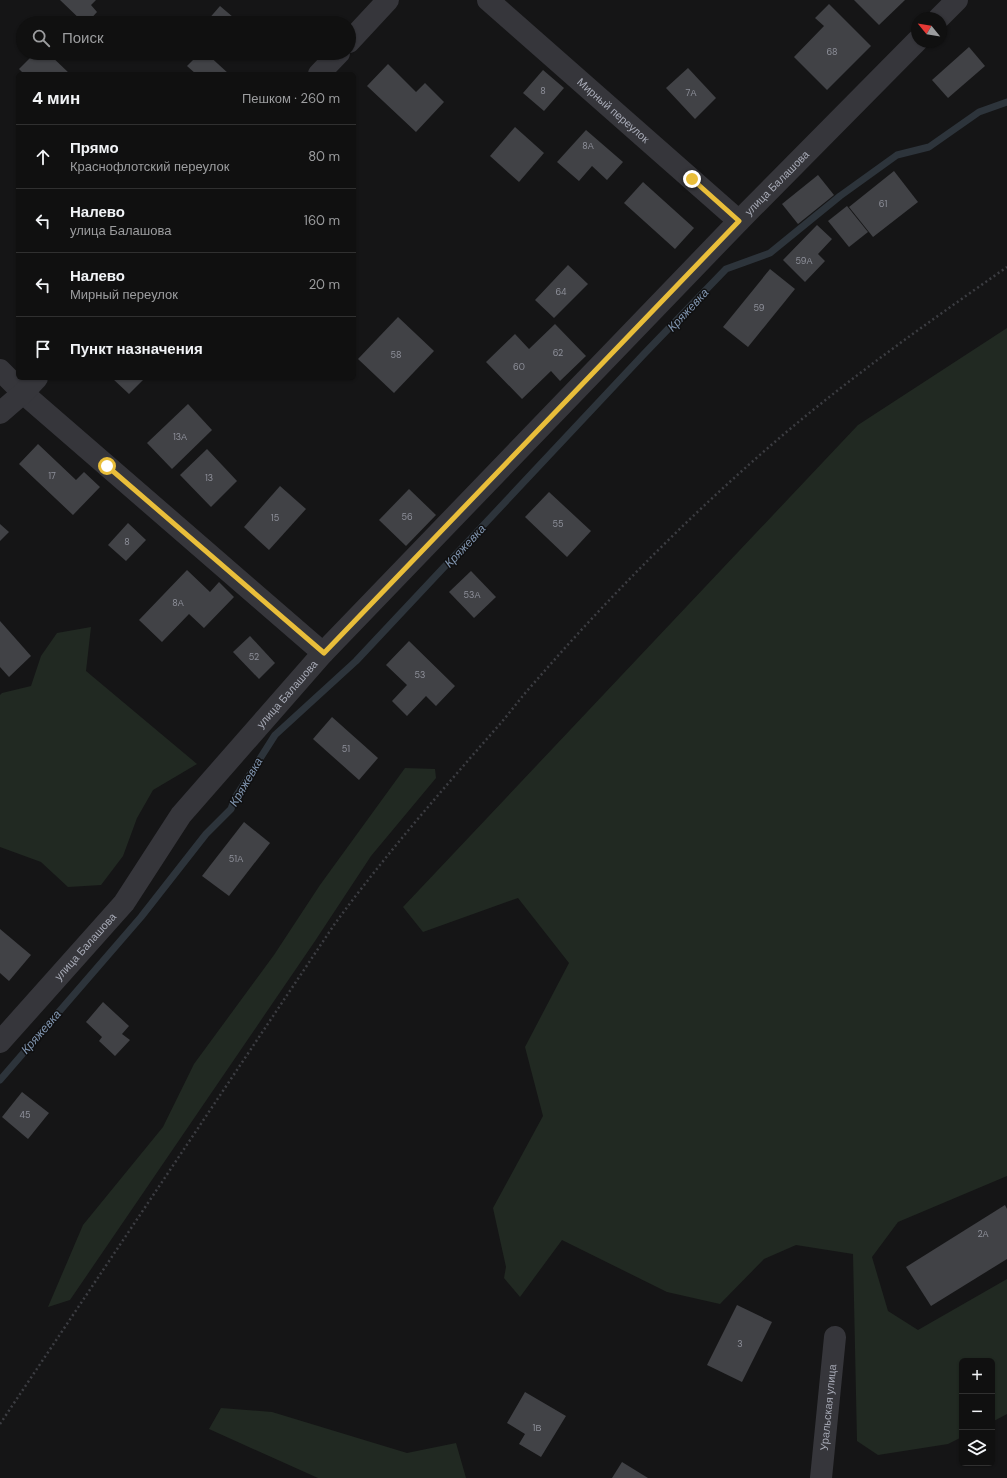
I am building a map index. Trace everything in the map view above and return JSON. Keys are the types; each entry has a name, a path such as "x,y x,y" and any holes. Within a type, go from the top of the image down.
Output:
{"street":[{"path":"356,34 388,0"},
{"name":"Мирный переулок","path":"488,0 739,221"},
{"path":"945,12 957,0"},
{"name":"улица Балашова","path":"0,1042 124,903 181,815 324,653 739,221 911,47"},
{"path":"321,72 332,60"},
{"path":"0,370 16,378"},
{"path":"20,380 30,385 324,653"},
{"path":"0,413 30,385"},
{"name":"Уральская улица","path":"821,1478 835,1337"}],"path":[{"path":"0,1424 334,925 381,863 533,684 665,543 789,430 893,348 1007,267"}],"shaded area":[{"path":"1007,328 1007,1176 898,1222 872,1257 888,1311 918,1330 1007,1279 1007,1414 995,1420 995,1358 959,1358 959,1438 948,1444 878,1455 857,1441 853,1254 796,1245 764,1259 720,1304 667,1292 562,1240 520,1297 504,1278 506,1267 493,1208 543,1116 525,1047 569,963 518,898 423,932 403,907 858,425"},
{"path":"91,627 86,671 197,764 153,790 137,818 123,856 101,885 68,887 41,862 0,847 0,695 2,693 31,686 41,656 57,633"},
{"path":"405,768 435,769 436,778 371,856 315,941 70,1300 48,1307 83,1225 163,1127 194,1064 274,955 320,885"},
{"path":"221,1408 272,1412 407,1453 456,1443 466,1478 318,1478 209,1429"}],"building":[{"path":"60,0 96,0 91,5 97,12 93,16 77,16"},
{"path":"854,0 905,0 879,25"},
{"path":"829,4 871,46 827,90 794,57 824,26 815,18"},
{"path":"220,6 232,16 211,16"},
{"path":"969,47 985,66 948,98 932,80"},
{"path":"28,60 55,60 68,72 22,72 19,69"},
{"path":"193,60 214,60 227,72 194,72 187,66"},
{"path":"388,64 416,92 425,83 444,102 416,132 367,86"},
{"path":"688,68 716,98 695,119 666,88"},
{"path":"543,70 564,88 544,111 523,93"},
{"path":"515,127 544,153 519,182 490,156"},
{"path":"586,130 623,162 607,180 592,166 579,181 557,162"},
{"path":"894,171 918,202 873,237 849,207"},
{"path":"818,175 834,195 798,224 782,204"},
{"path":"643,182 694,228 675,249 624,203"},
{"path":"847,206 868,232 849,247 828,221"},
{"path":"817,225 832,239 818,254 825,261 805,282 783,260"},
{"path":"568,265 588,284 554,318 535,300"},
{"path":"770,269 795,289 748,347 723,327"},
{"path":"398,317 434,351 394,393 358,359"},
{"path":"555,324 586,356 560,381 551,371 522,399 486,362 515,334 529,349"},
{"path":"114,380 143,380 129,394"},
{"path":"188,404 212,430 172,469 147,443"},
{"path":"38,444 76,480 84,472 100,487 73,515 19,464"},
{"path":"207,449 237,481 211,507 180,475"},
{"path":"280,486 306,509 269,550 244,527"},
{"path":"409,489 436,515 406,546 379,520"},
{"path":"549,492 591,531 567,557 525,517"},
{"path":"128,523 146,540 126,561 108,545"},
{"path":"0,524 9,532 0,541"},
{"path":"187,570 210,592 219,582 234,597 204,628 189,614 162,642 139,620"},
{"path":"471,571 496,597 474,618 449,592"},
{"path":"0,621 31,656 9,677 0,667"},
{"path":"250,636 275,663 259,679 233,652"},
{"path":"409,641 455,686 436,706 426,696 407,716 392,701 407,685 386,665"},
{"path":"332,717 378,758 359,780 313,739"},
{"path":"244,822 270,843 229,896 202,876"},
{"path":"0,929 31,955 9,981 0,973"},
{"path":"103,1002 129,1026 122,1034 130,1040 115,1056 99,1041 102,1037 86,1022"},
{"path":"22,1092 49,1113 28,1139 2,1117"},
{"path":"1005,1205 1007,1209 1007,1259 931,1306 906,1267"},
{"path":"737,1305 772,1322 742,1382 707,1365"},
{"path":"525,1392 566,1416 541,1457 519,1444 525,1434 507,1423"},
{"path":"622,1462 648,1478 612,1478"}],"waterway":[{"name":"Кряжевка","path":"0,1080 141,917 206,834 231,809 235,798 275,735 356,661 644,354 726,269 770,253 840,196 897,155 929,147 979,112 1007,102"}],"route":[{"path":"107,466 324,653 739,221 692,179"}]}
